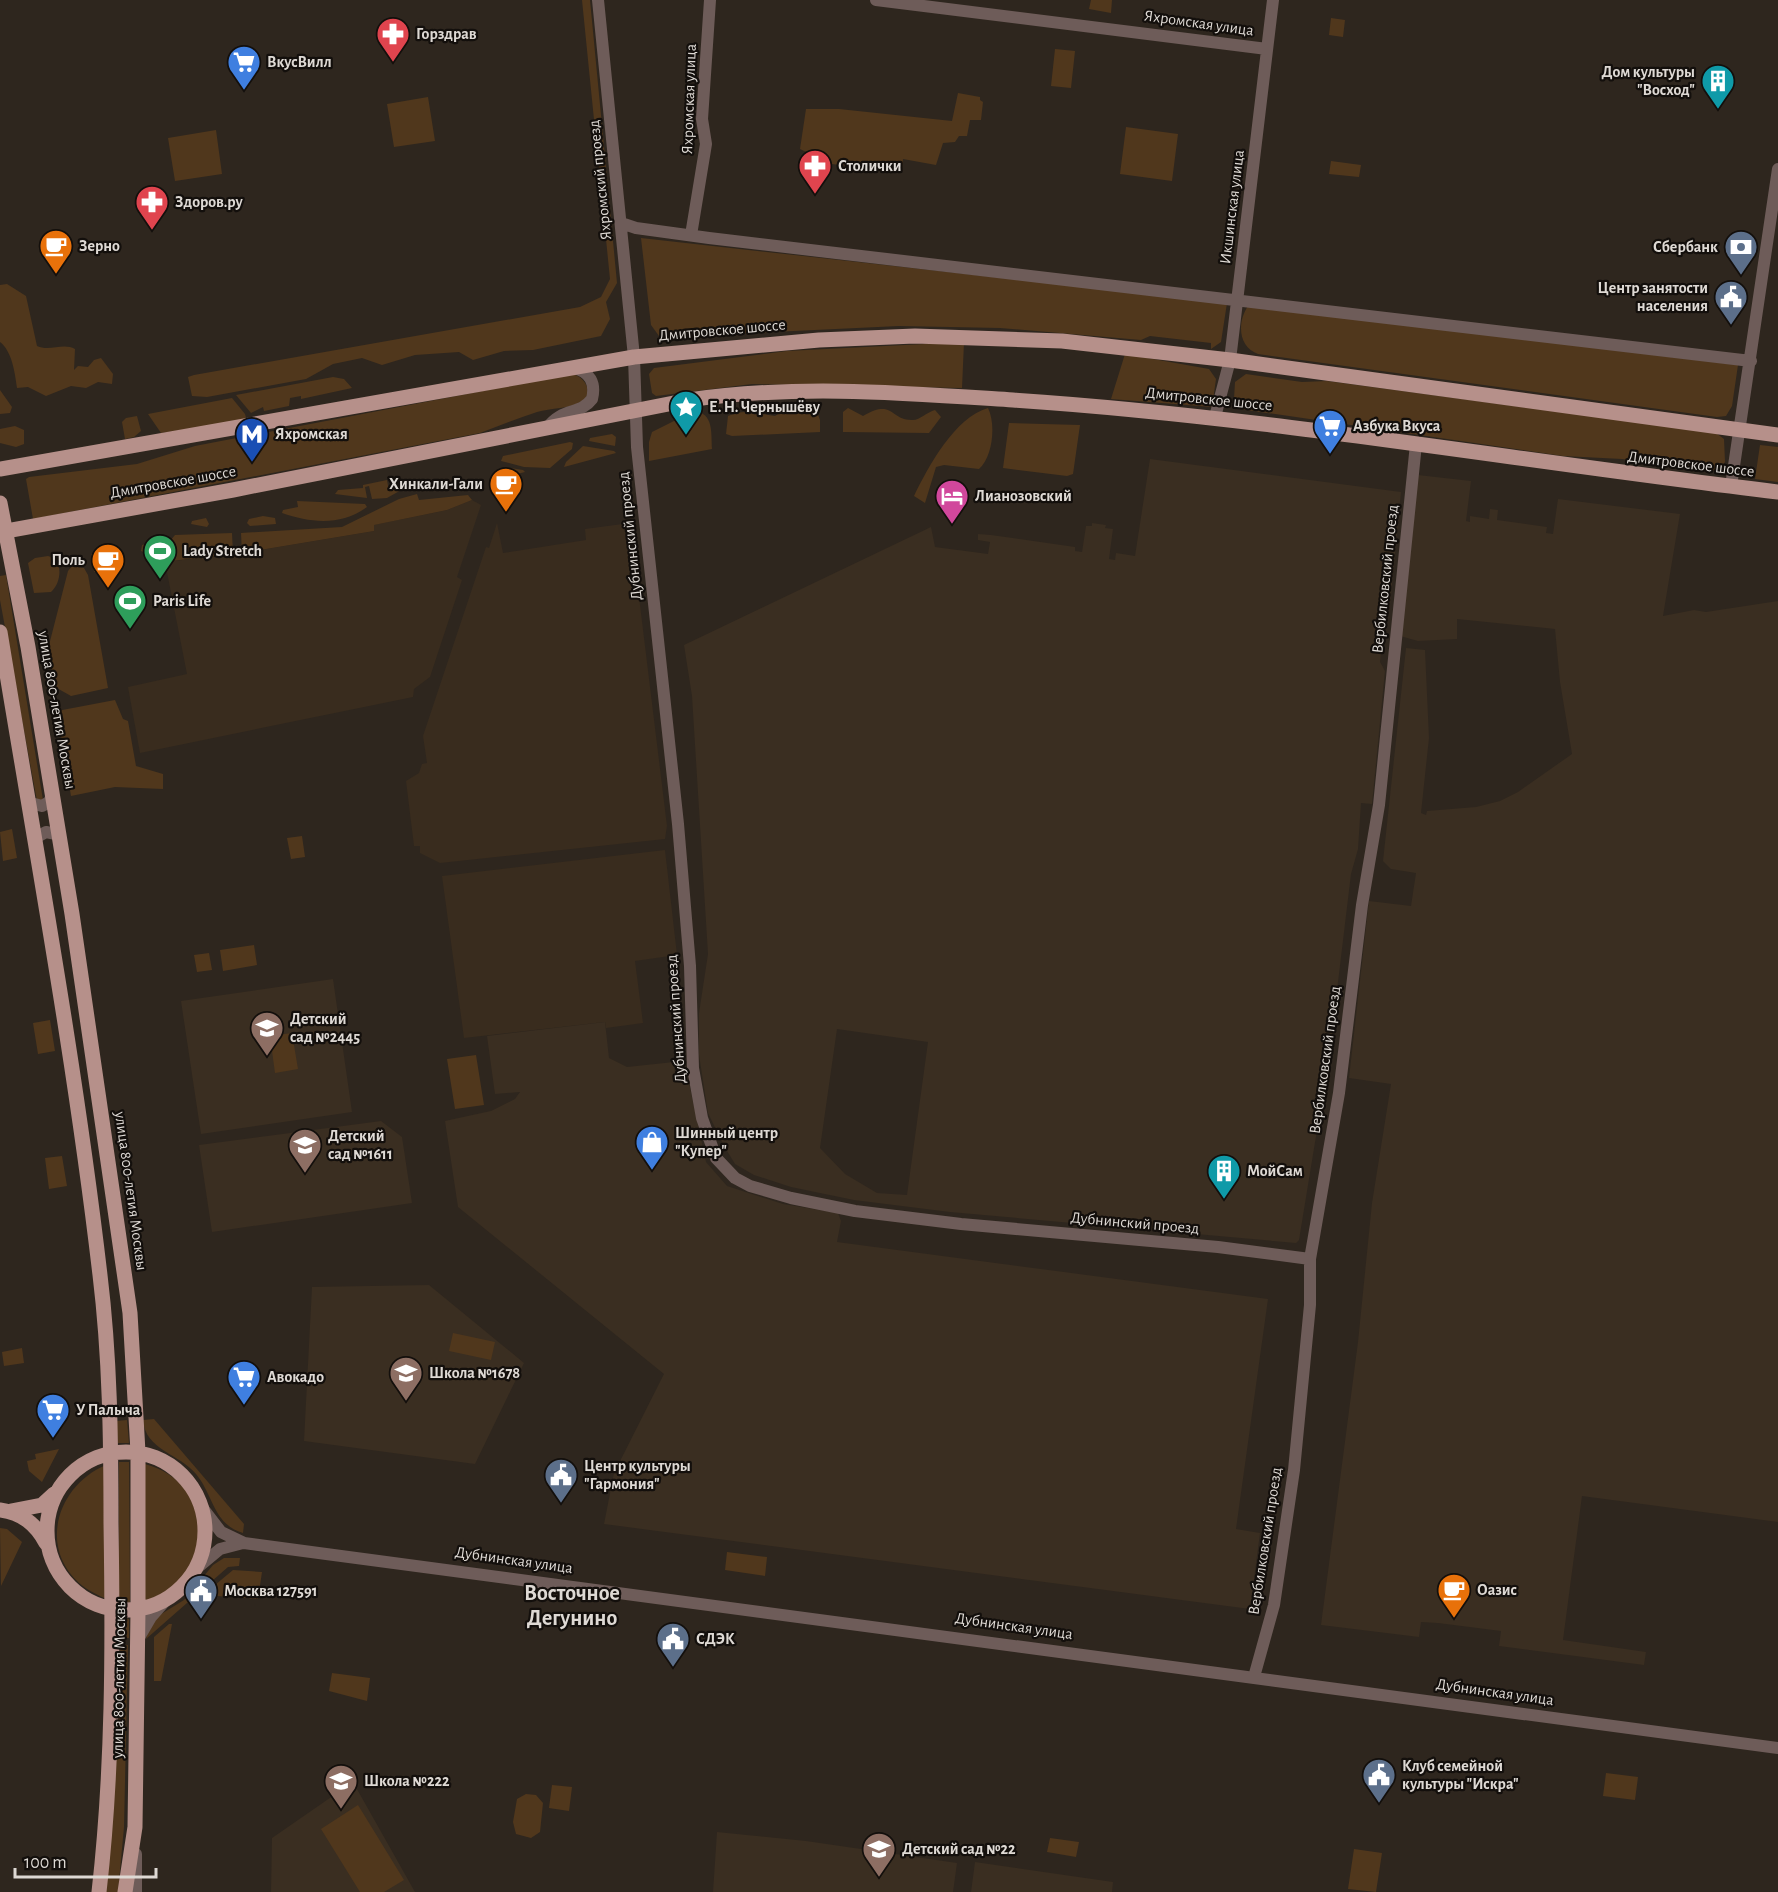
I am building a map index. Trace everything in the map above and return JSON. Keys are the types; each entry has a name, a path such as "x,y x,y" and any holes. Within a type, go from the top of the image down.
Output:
{"main road":[{"name":"Дмитровское шоссе","path":"0,469 634,357 819,340 915,336 1062,341 1230,360 1778,435"},
{"name":"Дмитровское шоссе","path":"3,531 233,490 717,396 831,392 973,397 1215,417 1619,474 1778,492"},
{"name":"улица 800-летия Москвы","path":"0,502 3,531 53,793 130,1313 138,1452 135,1827"},
{"name":"улица 800-летия Москвы","path":"0,632 99,1265 109,1378 114,1610 112,1729 99,1892"},
{"path":"138,1452 159,1459 177,1470 191,1486 201,1506 205,1538 195,1569 183,1586 166,1600 138,1610 114,1610 93,1603 75,1592 60,1576 34,1524 4,1511 42,1505 86,1462 111,1453 138,1452"},
{"path":"49,1550 47,1524 58,1489"},
{"path":"125,1892 135,1827"}],"street":[{"name":"Яхромский проезд","path":"598,0 634,357"},
{"name":"Яхромская улица","path":"691,235 706,144 702,119 710,0"},
{"name":"Яхромская улица","path":"876,0 1267,50"},
{"name":"Икшинская улица","path":"1215,417 1230,360 1274,0"},
{"path":"1731,486 1778,168"},
{"path":"621,223 636,228 691,235 1237,298 1751,361"},
{"path":"634,357 634,411"},
{"path":"547,428 561,413 581,409 592,399 593,386 588,374 570,367"},
{"name":"Дубнинский проезд","path":"634,411 678,824 690,966 693,1068 710,1145 724,1168 735,1178 770,1192 855,1211 973,1226 1218,1247 1310,1259"},
{"name":"Вербилковский проезд","path":"1254,1677 1274,1605 1290,1500 1310,1305 1310,1259 1340,1093 1362,905 1379,806 1416,444"},
{"path":"27,797 31,803 42,806 49,802 53,793"},
{"path":"35,845 38,837 46,832 56,834 60,840"},
{"name":"Дубнинская улица","path":"201,1506 221,1532 244,1543 1778,1748"},
{"name":"Дубнинская улица","path":"195,1569 220,1549 244,1543"},
{"path":"137,1642 147,1623 166,1600"},
{"name":"улица 800-летия Москвы","path":"135,1827 136,1892"}],"shaded area":[{"path":"582,0 590,0 617,283 606,302 610,319 601,336 533,350 504,351 473,360 459,352 415,355 382,365 362,358 333,364 306,379 207,397 192,396 188,377 194,375 580,307 601,297 610,279"},
{"path":"1091,0 1112,0 1111,13 1089,9"},
{"path":"1331,18 1345,20 1343,37 1329,35"},
{"path":"1055,49 1075,51 1071,88 1051,86"},
{"path":"958,93 980,97 983,102 981,120 970,120 967,136 959,136 955,142 943,143 936,165 903,159 902,171 831,164 800,149 806,109 839,109 952,121"},
{"path":"428,97 435,141 394,147 387,104"},
{"path":"1126,127 1178,134 1172,181 1120,174"},
{"path":"216,130 222,174 175,181 168,138"},
{"path":"1331,161 1361,165 1359,177 1329,174"},
{"path":"641,238 1227,303 1221,342 1211,349 1211,343 1150,336 1141,340 1000,328 899,326 665,337 659,336 651,325"},
{"path":"7,284 26,296 37,346 47,348 66,346 75,349 74,370 78,366 88,367 94,360 101,358 113,374 112,384 98,382 86,388 71,386 46,396 28,387 17,388 10,357 0,342 0,285"},
{"path":"1248,306 1738,365 1732,406 1726,416 1717,417 1258,354 1246,346 1241,333 1242,319"},
{"path":"964,342 962,388 752,384 656,396 652,393 649,374 654,368 787,351"},
{"path":"1125,354 1209,369 1216,379 1212,407 1111,399"},
{"path":"572,374 584,381 588,389 586,398 582,401 572,406 537,412 480,433 33,519 26,479 29,477 137,464 195,446"},
{"path":"1246,374 1302,382 1327,381 1716,433 1724,439 1725,462 1719,471 1622,459 1563,456 1240,409 1234,399 1235,382"},
{"path":"333,377 344,379 352,388 301,399 301,396 290,398 289,406 264,411 263,407 251,413 236,395"},
{"path":"0,390 12,407 10,413 0,414"},
{"path":"232,398 245,414 247,421 161,433 148,414"},
{"path":"814,404 820,420 820,432 732,436 726,434 728,416 740,412 751,412 775,416 790,406"},
{"path":"848,408 863,416 881,409 906,419 916,420 935,410 941,417 929,433 843,432 843,412"},
{"path":"988,408 992,423 992,440 984,464 979,469 944,465 936,467 925,503 914,496 935,458 954,432 964,421"},
{"path":"694,411 708,420 712,449 649,461 649,442 652,432"},
{"path":"137,416 141,431 134,437 125,439 122,422 126,418"},
{"path":"1009,423 1080,425 1073,474 1067,476 1003,468"},
{"path":"15,426 24,430 24,444 16,447 0,443 0,429"},
{"path":"612,434 616,437 615,446 589,441 590,438"},
{"path":"573,443 572,449 550,468 524,467 501,461 503,456"},
{"path":"1760,445 1778,447 1778,482 1755,479"},
{"path":"583,446 616,453 564,467 566,462"},
{"path":"1150,459 1401,492 1390,605 1384,619 1380,662 1385,671 1372,804 1361,803 1358,849 1351,874 1329,1057 1299,1240 1296,1243 950,1212 854,1200 791,1187 754,1175 735,1164 708,1113 699,1055 699,1013 708,954 692,696 684,645 931,527 935,547 988,554 990,542 978,540 978,534 1075,547 1075,551 1082,552 1086,526 1092,526 1092,523 1106,525 1105,528 1113,529 1109,559 1115,560 1116,553 1135,556","holes":["837,1029 928,1042 907,1195 877,1193 845,1174 820,1148"]},
{"path":"505,467 525,472 505,477 501,471"},
{"path":"1418,475 1471,481 1466,521 1470,522 1470,516 1489,519 1490,509 1498,510 1497,520 1547,527 1546,533 1553,534 1558,499 1680,514 1663,616 1694,610 1706,612 1778,601 1778,1522 1582,1496 1563,1640 1646,1652 1644,1665 1499,1646 1501,1631 1438,1623 1421,1622 1419,1637 1321,1625 1358,1342 1372,1203 1391,1084 1349,1078 1369,901 1411,906 1416,873 1391,869 1383,861 1406,648 1425,650 1429,738 1421,813 1426,815 1427,811 1476,807 1500,801 1518,792 1572,754 1560,682 1555,629 1457,619 1457,639 1418,641 1400,636"},
{"path":"387,480 389,491 396,489 395,482 401,483 403,489 387,498 372,499 369,486 365,487 367,498 335,494 338,490 363,488 363,485"},
{"path":"417,494 419,500 468,495 472,500 447,510 374,525 374,531 242,553 241,533 342,527 399,499"},
{"path":"472,500 481,505 457,577 462,580 430,677 414,689 413,697 140,753 128,687 187,674 165,562 242,553 374,531 373,525 447,510"},
{"path":"297,501 365,504 367,507 347,517 326,521 304,519 282,513 283,510 298,507"},
{"path":"263,516 275,518 276,524 250,526 247,523 249,519"},
{"path":"206,518 209,524 207,527 191,524 192,521"},
{"path":"497,523 503,553 586,540 585,529 630,523 667,826 665,839 440,863 420,853 420,846 414,846 406,781 419,773 422,764 427,763 423,736 486,547 489,548"},
{"path":"232,533 233,554 162,562 166,546 175,535"},
{"path":"157,541 161,545 157,557 141,551 142,545"},
{"path":"114,549 117,552 101,572 94,572 91,554"},
{"path":"48,556 56,559 58,563 58,581 51,592 34,593 28,563 35,558"},
{"path":"72,566 84,568 88,575 108,688 71,696 55,687 48,649 68,571"},
{"path":"6,575 43,800 37,801 0,600 0,576"},
{"path":"115,700 123,719 128,721 136,766 163,774 163,789 115,787 71,796 57,711"},
{"path":"12,829 17,858 3,861 0,832"},
{"path":"302,836 305,857 291,859 287,838"},
{"path":"665,850 677,955 635,961 643,1023 606,1028 605,1022 464,1038 442,876"},
{"path":"254,945 257,965 223,971 220,950"},
{"path":"209,953 212,970 197,972 194,955"},
{"name":"Детский сад №2445","path":"333,979 352,1112 201,1134 181,1001"},
{"path":"50,1020 55,1051 38,1054 33,1023"},
{"path":"605,1022 609,1058 627,1067 674,1062 675,1076 687,1074 706,1162 727,1186 783,1204 838,1213 841,1221 837,1242 1268,1299 1236,1529 1260,1533 1250,1609 604,1524 614,1473 664,1374 458,1207 445,1121 491,1111 515,1099 520,1092 495,1094 487,1036"},
{"path":"292,1033 298,1069 275,1073 270,1036"},
{"path":"476,1055 484,1105 455,1109 447,1059"},
{"name":"Детский сад №1611","path":"381,1121 402,1137 412,1203 212,1232 199,1145"},
{"path":"62,1156 67,1186 49,1189 45,1158"},
{"name":"Школа №1678","path":"429,1285 524,1363 475,1464 304,1441 312,1287"},
{"path":"453,1333 495,1342 491,1360 449,1351"},
{"path":"22,1348 24,1363 4,1366 2,1352"},
{"path":"154,1419 244,1524 243,1533 233,1529 220,1516 196,1474 156,1445 150,1438 143,1420"},
{"path":"127,1420 129,1443 118,1443 116,1421"},
{"path":"59,1449 42,1482 29,1471 27,1461 36,1459 35,1454"},
{"path":"119,1462 129,1462 130,1602 119,1602"},
{"path":"145,1464 169,1475 186,1491 196,1511 200,1532 196,1554 185,1574 168,1590 144,1601"},
{"path":"106,1465 108,1600 82,1586 66,1568 59,1552 57,1535 59,1518 66,1501 89,1474"},
{"path":"0,1528 7,1529 22,1542 1,1586"},
{"path":"727,1552 767,1557 765,1576 725,1570"},
{"path":"224,1558 240,1558 239,1566 228,1567 146,1639 148,1630 158,1616 184,1600 213,1565"},
{"path":"233,1570 262,1572 258,1599 203,1595"},
{"path":"120,1618 129,1619 129,1638 120,1638"},
{"path":"172,1624 161,1681 154,1681 154,1637"},
{"path":"128,1645 124,1827 118,1892 106,1892 115,1771 120,1646"},
{"path":"332,1673 370,1678 367,1701 329,1691"},
{"path":"1606,1773 1638,1777 1635,1800 1603,1796"},
{"name":"Школа №222","path":"353,1782 415,1892 271,1892 272,1838"},
{"path":"552,1785 572,1787 569,1811 549,1808"},
{"path":"526,1794 536,1795 543,1803 540,1832 531,1838 516,1834 513,1822 517,1799"},
{"path":"358,1805 404,1880 384,1892 360,1892 321,1829"},
{"path":"717,1832 806,1841 957,1863 953,1892 713,1892"},
{"path":"1050,1838 1079,1842 1076,1857 1047,1852"},
{"path":"1354,1849 1382,1853 1376,1892 1348,1889"},
{"path":"975,1862 1113,1882 1112,1892 971,1892"}],"place":[{"name":"Горздрав","path":"393,63"},
{"name":"ВкусВилл","path":"244,91"},
{"name":"Дом культуры \"Восход\"","path":"1718,110"},
{"name":"Столички","path":"815,195"},
{"name":"Здоров.ру","path":"152,231"},
{"name":"Зерно","path":"56,275"},
{"name":"Сбербанк","path":"1741,276"},
{"name":"Центр занятости населения","path":"1731,326"},
{"name":"Е. Н. Чернышёву","path":"686,436"},
{"name":"Азбука Вкуса","path":"1330,455"},
{"name":"Яхромская","path":"252,463"},
{"name":"Хинкали-Гали","path":"506,513"},
{"name":"Лианозовский","path":"952,525"},
{"name":"Lady Stretch","path":"160,580"},
{"name":"Поль","path":"108,589"},
{"name":"Paris Life","path":"130,630"},
{"name":"Детский сад №2445","path":"267,1057"},
{"name":"Шинный центр \"Купер\"","path":"652,1171"},
{"name":"Детский сад №1611","path":"305,1174"},
{"name":"МойСам","path":"1224,1200"},
{"name":"Школа №1678","path":"406,1402"},
{"name":"Авокадо","path":"244,1406"},
{"name":"У Палыча","path":"53,1439"},
{"name":"Центр культуры \"Гармония\"","path":"561,1504"},
{"name":"Оазис","path":"1454,1619"},
{"name":"Москва 127591","path":"201,1620"},
{"name":"СДЭК","path":"673,1668"},
{"name":"Клуб семейной культуры \"Искра\"","path":"1379,1804"},
{"name":"Школа №222","path":"341,1810"},
{"name":"Детский сад №22","path":"879,1878"}],"district":[{"name":"Восточное Дегунино","path":"572,1606"}]}
